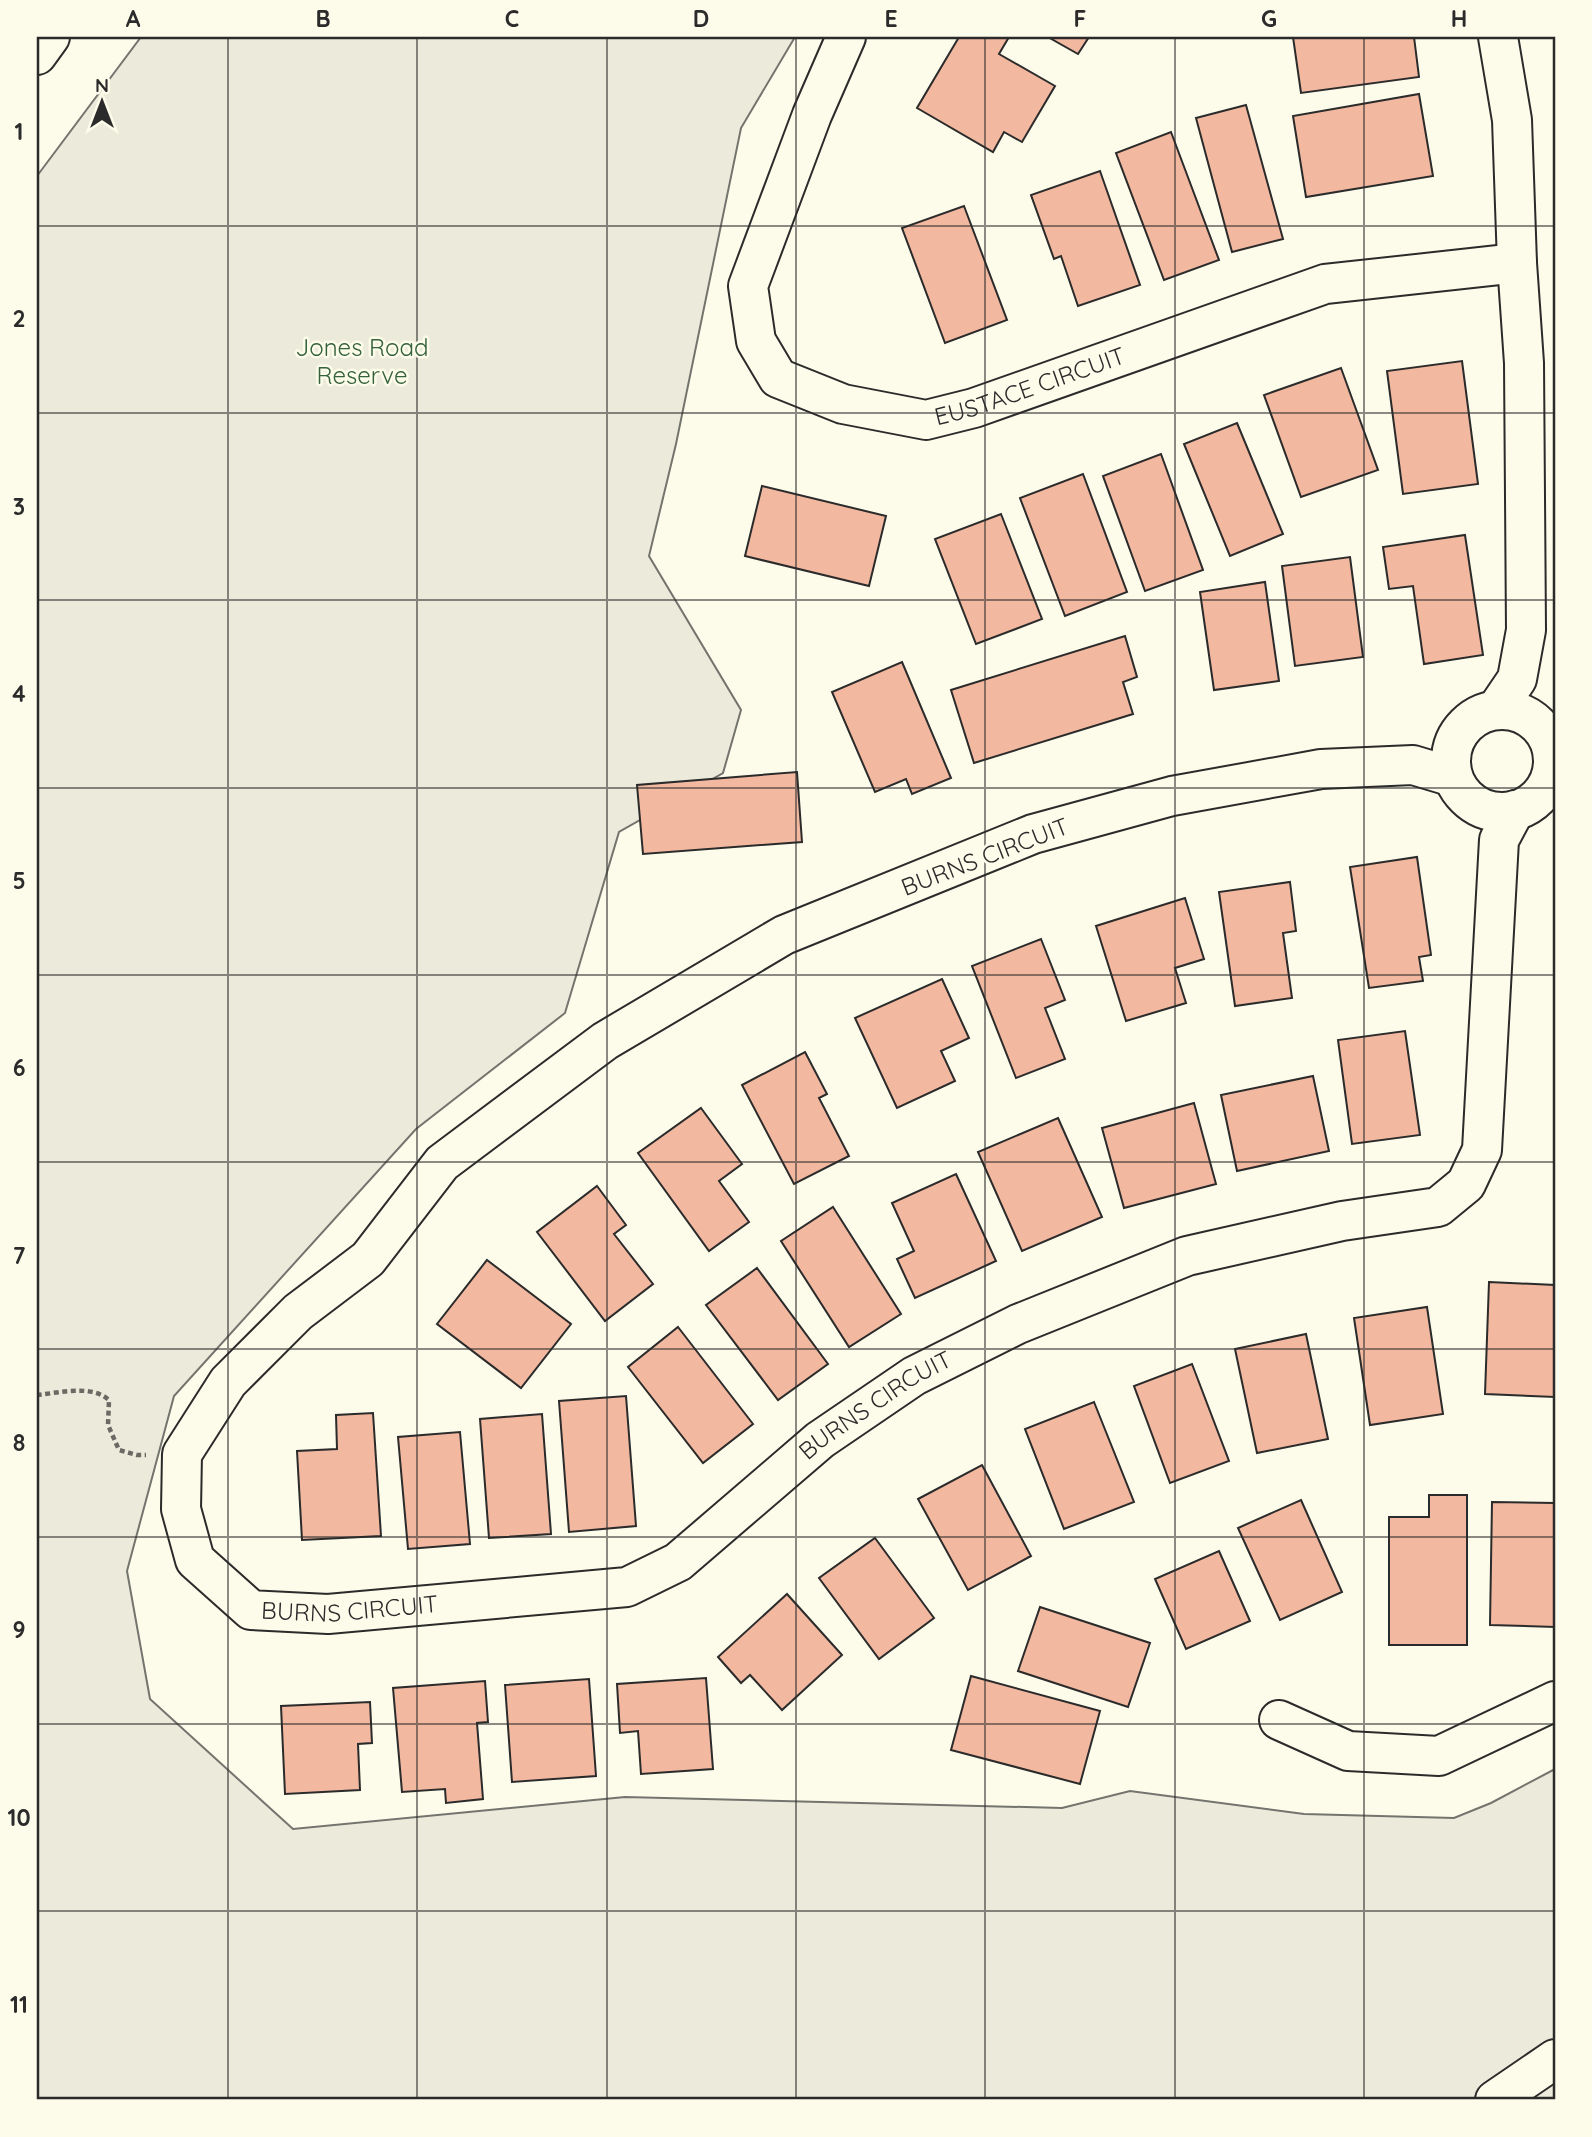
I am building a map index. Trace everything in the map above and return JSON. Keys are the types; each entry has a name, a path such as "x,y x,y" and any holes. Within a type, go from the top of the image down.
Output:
{"street":[{"path":"37,55 50,37"},
{"name":"EUSTACE CIRCUIT","path":"846,37 811,115 748,286 756,341 778,378 843,404 926,420 974,408 1325,284 1517,263"},
{"path":"1498,37 1512,120 1524,363 1525,630 1513,701"},
{"path":"1513,701 1548,737 1553,766 1541,794 1529,804 1499,820 1471,802 1460,791 1453,762 1458,734 1468,722 1481,713 1513,701"},
{"name":"BURNS CIRCUIT","path":"1453,762 1321,769 1172,796 1033,834 784,935 605,1041 442,1163 368,1259 298,1312 228,1382 182,1454 181,1509 195,1560 251,1610 328,1614 627,1587 678,1562 820,1440 914,1376 1018,1324 1187,1256 1342,1221 1438,1207 1466,1184 1482,1150 1499,820"},
{"path":"1279,1720 1348,1751 1439,1756 1555,1700"},
{"path":"1495,2100 1555,2059"}],"path":[{"path":"37,1395 83,1390 102,1394 109,1400 108,1425 119,1450 136,1455 182,1454"}],"green space":[{"name":"Jones Road Reserve","path":"141,37 795,37 741,128 676,444 649,556 741,710 723,773 619,832 565,1013 416,1129 174,1396 127,1571 150,1699 293,1829 625,1797 1062,1808 1130,1791 1304,1814 1454,1818 1491,1803 1555,1769 1555,2100 37,2100 37,176"}],"building":[{"path":"959,37 1009,37 999,54 1055,86 1022,142 1004,132 993,152 917,108"},
{"path":"1048,37 1089,37 1078,54"},
{"path":"1293,37 1414,37 1419,77 1301,93"},
{"path":"1419,94 1433,176 1306,197 1293,116"},
{"path":"1246,105 1283,239 1232,252 1196,118"},
{"path":"1171,132 1219,260 1164,280 1116,153"},
{"path":"1100,171 1140,285 1078,306 1061,256 1054,259 1031,195"},
{"path":"964,206 1007,320 945,343 902,228"},
{"path":"1462,361 1478,484 1403,494 1387,371"},
{"path":"1341,368 1378,470 1301,497 1264,395"},
{"path":"1237,423 1283,534 1230,556 1184,444"},
{"path":"1161,454 1203,570 1145,591 1103,476"},
{"path":"1083,474 1127,592 1065,616 1020,498"},
{"path":"762,486 886,516 869,586 745,556"},
{"path":"1001,514 1042,619 976,644 935,539"},
{"path":"1465,535 1483,655 1424,664 1413,586 1389,589 1383,547"},
{"path":"1350,557 1363,657 1295,666 1282,566"},
{"path":"1265,582 1279,681 1214,690 1200,592"},
{"path":"1125,636 1137,677 1123,682 1133,714 974,763 951,690"},
{"path":"902,662 951,778 912,794 906,779 875,792 832,692"},
{"path":"797,772 802,842 643,854 637,785"},
{"path":"1417,857 1431,955 1419,957 1423,981 1369,988 1350,867"},
{"path":"1290,882 1296,931 1283,933 1292,998 1235,1006 1219,892"},
{"path":"1185,898 1204,959 1175,968 1186,1003 1126,1021 1096,926"},
{"path":"1041,939 1065,1000 1045,1008 1065,1059 1016,1078 972,966"},
{"path":"942,979 969,1038 941,1051 955,1081 897,1108 855,1018"},
{"path":"1405,1031 1420,1135 1352,1144 1338,1040"},
{"path":"805,1052 827,1094 819,1098 849,1156 794,1184 742,1085"},
{"path":"1313,1076 1329,1151 1237,1171 1221,1095"},
{"path":"1194,1103 1216,1184 1124,1208 1102,1128"},
{"path":"701,1108 742,1164 719,1181 749,1222 709,1251 638,1153"},
{"path":"1058,1118 1102,1217 1022,1251 978,1152"},
{"path":"956,1174 996,1261 915,1298 897,1259 914,1251 892,1203"},
{"path":"597,1186 626,1225 614,1234 653,1284 605,1321 537,1232"},
{"path":"833,1207 901,1314 849,1347 781,1241"},
{"path":"487,1260 571,1324 521,1388 437,1324"},
{"path":"757,1268 828,1364 778,1400 706,1305"},
{"path":"1489,1282 1555,1285 1555,1397 1485,1394"},
{"path":"1427,1307 1443,1414 1370,1425 1354,1318"},
{"path":"678,1327 753,1424 703,1463 628,1367"},
{"path":"1306,1334 1328,1439 1257,1453 1235,1349"},
{"path":"1192,1364 1229,1461 1170,1483 1134,1386"},
{"path":"626,1396 636,1526 569,1532 559,1401"},
{"path":"1094,1402 1134,1502 1064,1529 1025,1429"},
{"path":"373,1413 381,1536 302,1540 297,1451 337,1449 336,1415"},
{"path":"542,1414 551,1534 489,1538 480,1419"},
{"path":"460,1432 470,1544 408,1549 398,1437"},
{"path":"982,1465 1031,1556 968,1590 918,1499"},
{"path":"1429,1495 1467,1495 1467,1645 1389,1645 1389,1517 1429,1517"},
{"path":"1301,1500 1342,1592 1280,1620 1238,1528"},
{"path":"1492,1502 1555,1503 1555,1627 1490,1625"},
{"path":"875,1538 934,1618 879,1659 819,1578"},
{"path":"1219,1551 1250,1621 1186,1649 1155,1579"},
{"path":"787,1594 842,1655 782,1710 750,1675 741,1683 718,1657"},
{"path":"1040,1607 1150,1643 1128,1707 1018,1671"},
{"path":"971,1676 1100,1711 1080,1784 951,1750"},
{"path":"706,1678 713,1769 641,1774 638,1731 620,1733 617,1684"},
{"path":"589,1679 596,1776 512,1782 505,1685"},
{"path":"485,1681 488,1722 477,1723 483,1799 446,1803 445,1789 402,1792 393,1688"},
{"path":"370,1702 372,1743 358,1744 360,1790 285,1794 281,1706"}]}
